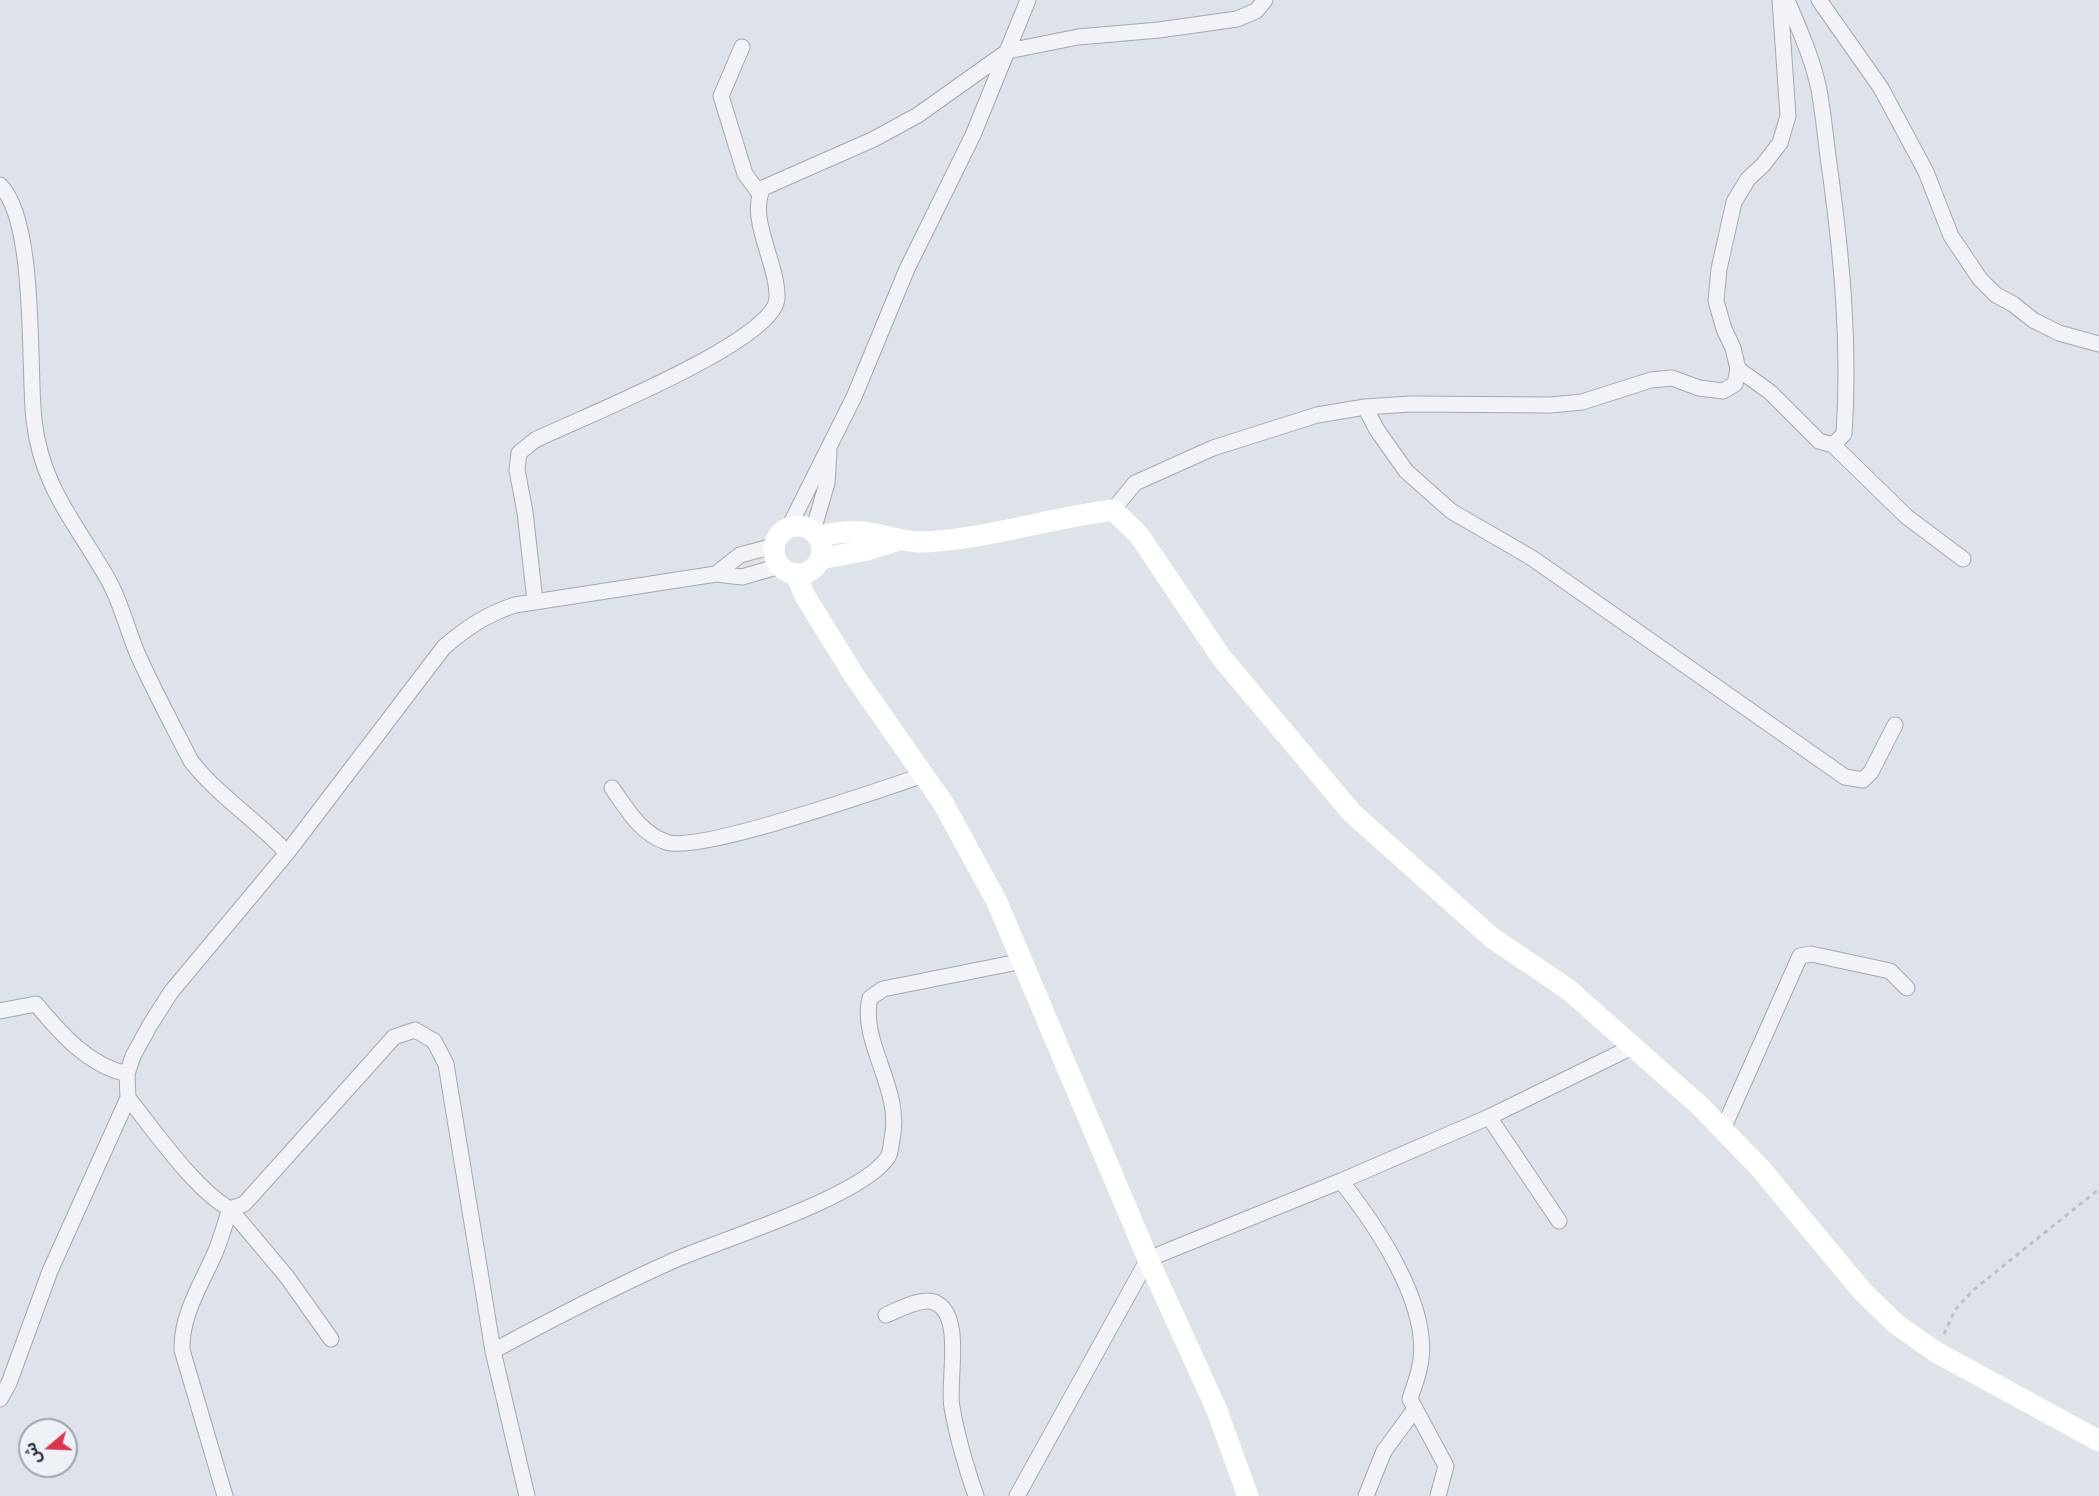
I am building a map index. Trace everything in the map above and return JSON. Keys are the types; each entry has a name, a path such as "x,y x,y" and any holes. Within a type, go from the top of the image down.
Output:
{"street":[{"path":"1028,0 973,135 907,269 854,397 789,527 777,538 783,562 855,677 924,775 973,856 1023,961 1148,1258 1216,1408 1248,1496"},
{"path":"535,601 525,512 517,470 519,453 535,440 648,388 718,352 763,323 777,301 777,284 756,203 760,194 770,183 874,139 918,116 1008,51 1078,37 1237,19 1256,11 1265,0"},
{"path":"820,558 867,550 896,541 954,540 1026,527 1073,515 1113,510 1135,483 1213,448 1317,415 1365,407 1410,404 1582,402 1652,380 1672,378 1699,388 1723,391 1735,384 1738,369 1716,301 1719,269 1734,202 1748,179 1763,165 1780,143 1788,116 1780,0"},
{"path":"1787,0 1806,44 1819,89 1840,243 1846,400 1844,434 1833,445"},
{"path":"1819,0 1881,88 1926,172 1951,236 1980,279 1996,295 2013,304 2033,320 2059,333 2099,344"},
{"path":"742,47 721,96 742,167 760,194"},
{"path":"0,185 7,192 17,215 22,242 34,420 39,451 52,490 111,585 138,656 191,761 209,782 266,830 287,853"},
{"path":"1738,369 1770,392 1819,441 1833,445 1907,517 1963,559"},
{"path":"1365,407 1377,430 1406,471 1451,511 1532,558 1845,777 1863,780 1871,772 1895,725"},
{"path":"815,534 827,483 828,450"},
{"path":"1113,510 1139,535 1221,657 1352,813 1491,937 1569,990 1671,1080 1760,1168 1862,1291 1896,1324 1936,1352 2099,1441"},
{"path":"716,574 740,555 783,562 811,570 820,558 821,543 815,534 801,526 789,527"},
{"path":"815,534 865,532 896,541"},
{"path":"0,1399 9,1383 50,1271 88,1181 128,1098 127,1074 133,1056 171,992 287,853 444,647 463,630 498,610 535,601 716,574 742,577 783,562"},
{"path":"612,788 647,834 668,843 687,843 784,820 924,775"},
{"path":"1723,1129 1800,957 1811,954 1890,971 1907,988"},
{"path":"494,1351 580,1304 677,1259 825,1200 862,1180 889,1156 894,1134 889,1084 867,1011 870,998 883,988 1023,961"},
{"path":"0,1011 36,1004 59,1031 95,1062 105,1068 127,1074"},
{"path":"230,1209 244,1204 394,1037 415,1030 434,1041 446,1064 494,1351 527,1496"},
{"path":"1017,1496 1148,1258 1341,1181 1489,1117 1632,1047"},
{"path":"128,1098 200,1184 230,1209 287,1277 332,1339"},
{"path":"1489,1117 1559,1221"},
{"path":"1341,1181 1371,1220 1409,1295 1421,1337 1421,1360 1410,1399 1446,1466 1438,1496"},
{"path":"225,1496 182,1350 182,1333 188,1311 216,1251 230,1209"},
{"path":"885,1315 922,1302 933,1302 942,1308 950,1323 953,1346 951,1404 976,1496"},
{"path":"1366,1496 1384,1451 1415,1410"}],"path":[{"path":"1936,1352 1955,1310 1972,1291 2099,1189"}]}
